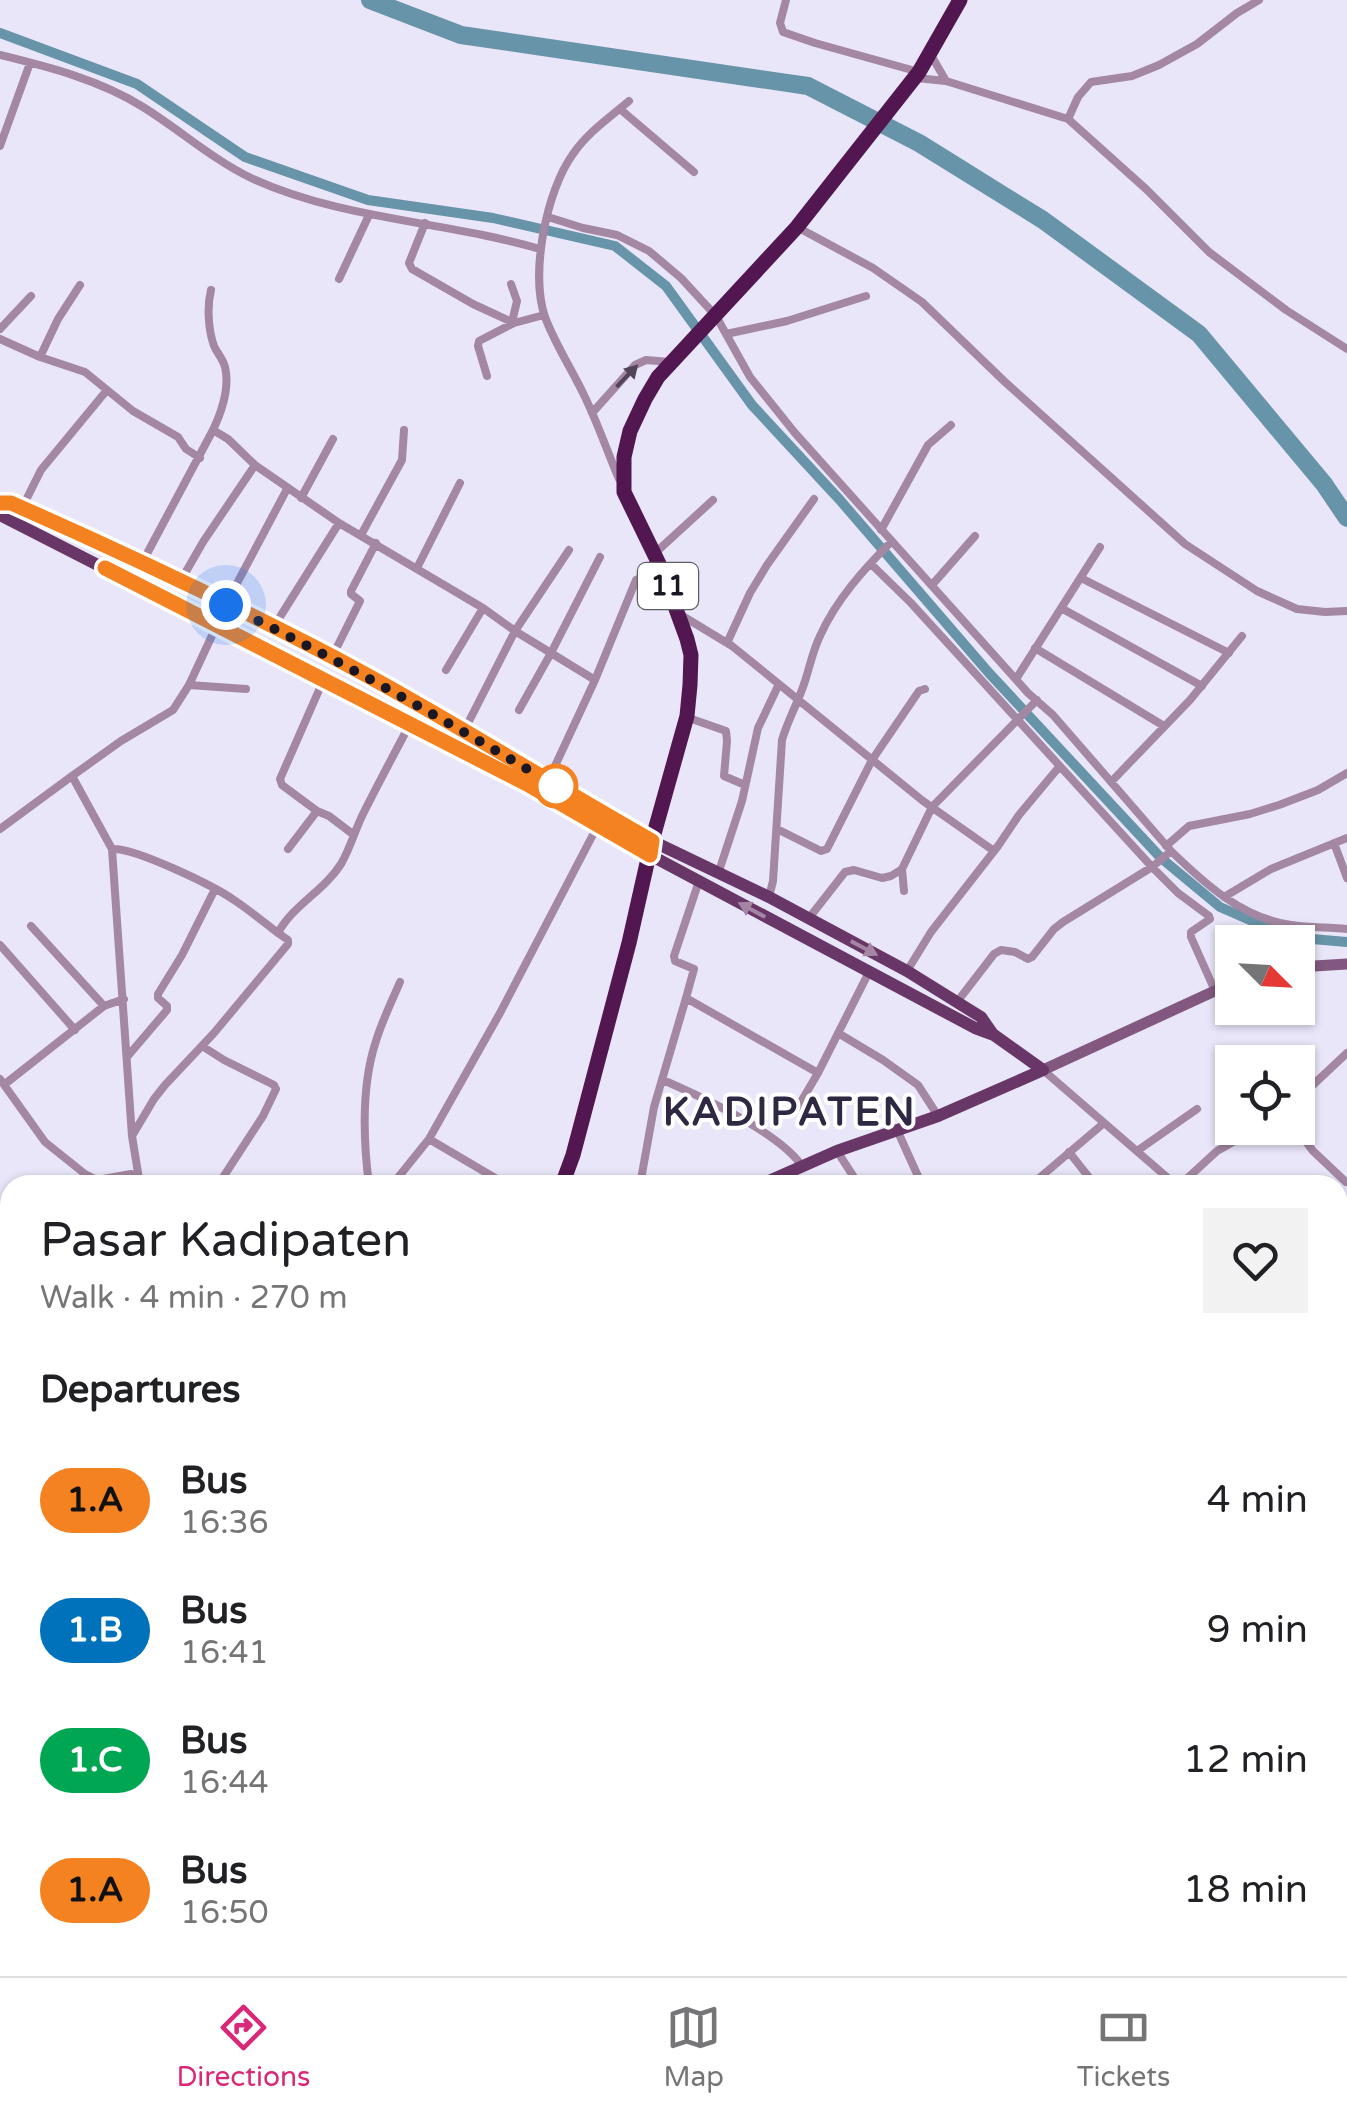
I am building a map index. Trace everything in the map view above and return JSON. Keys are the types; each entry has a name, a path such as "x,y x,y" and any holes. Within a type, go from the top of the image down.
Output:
{"highway":[{"name":"11","path":"565,1175 686,717 690,685 691,655 677,613 624,492 624,456 630,431 658,377 797,227 904,92 960,0"}],"main road":[{"path":"0,503 11,503 114,549 332,657 548,781 698,881 994,1035 1042,1070"},
{"path":"0,515 527,784 599,825 719,871 770,897 957,1002 980,1017 994,1035"},
{"path":"105,568 114,549"},
{"path":"230,633 241,612"},
{"path":"302,670 315,648"},
{"path":"1315,967 1345,968"},
{"path":"785,1175 837,1151 938,1116 1215,991"}],"street":[{"path":"786,0 780,23 783,32 1068,119 1209,252 1286,310 1347,349"},
{"path":"1068,119 1078,96 1091,82 1132,76 1160,65 1259,0"},
{"path":"930,54 946,81"},
{"path":"0,55 106,88 253,179 369,214 540,245"},
{"path":"0,146 30,63"},
{"path":"624,492 592,413 544,315 538,267 547,219 570,158 629,101"},
{"path":"620,109 694,172"},
{"path":"339,279 369,214"},
{"path":"547,219 617,235 649,251 681,278 726,334 750,377 795,432 890,543 1036,702 1053,715 1168,851 1240,907 1292,926 1347,929"},
{"path":"426,223 409,264 412,268 513,323"},
{"path":"797,227 873,268 922,302 1184,544 1257,590 1297,609 1347,610"},
{"path":"512,284 517,301 513,323"},
{"path":"40,357 80,285"},
{"path":"142,563 200,458 224,404 226,374 210,328 208,302 212,290"},
{"path":"0,330 31,296"},
{"path":"726,334 787,321 866,296"},
{"path":"486,376 479,341 513,323 544,315"},
{"path":"0,339 85,372 138,415 178,436 200,458"},
{"path":"592,413 635,364 646,360 671,362"},
{"path":"22,508 41,470 107,390"},
{"path":"881,530 928,445 950,425"},
{"path":"213,430 255,466 339,524 484,608 595,680"},
{"path":"361,534 402,460 404,430"},
{"path":"301,498 332,439"},
{"path":"180,582 255,466"},
{"path":"418,568 460,482"},
{"path":"226,605 287,489"},
{"path":"728,643 750,593 814,499"},
{"path":"654,554 713,500"},
{"path":"274,628 339,524"},
{"path":"932,585 975,536"},
{"path":"332,657 360,601 351,591 376,543"},
{"path":"770,897 782,740 812,654 830,616 890,543"},
{"path":"1016,679 1100,547"},
{"path":"464,732 515,630 570,550"},
{"path":"519,710 600,557"},
{"path":"872,563 1178,893 1210,918 1190,934 1215,991"},
{"path":"1081,578 1229,653"},
{"path":"548,781 636,580 666,582"},
{"path":"446,670 484,608"},
{"path":"1061,608 1202,686"},
{"path":"677,613 728,643 932,808 994,852"},
{"path":"0,829 74,780 121,741 173,710 216,627"},
{"path":"1111,782 1202,686 1242,636"},
{"path":"1035,648 1164,726"},
{"path":"323,680 280,779 318,811 354,834"},
{"path":"719,871 758,728 779,684"},
{"path":"188,685 246,688"},
{"path":"777,829 820,851 827,850 872,760 919,691 925,689"},
{"path":"809,918 845,872 854,870 882,878 902,868 932,808 1036,702"},
{"path":"686,717 726,731 724,776 745,785"},
{"path":"278,933 342,862 410,724"},
{"path":"907,972 1019,814 1059,767"},
{"path":"957,1002 994,954 1000,950 1032,957 1054,929 1153,865 1189,826 1279,805 1318,790 1347,773"},
{"path":"74,780 112,850 136,1175"},
{"path":"288,849 318,811"},
{"path":"400,1175 429,1139 599,825"},
{"path":"1224,897 1270,869 1347,838"},
{"path":"1334,843 1347,878"},
{"path":"112,850 120,848 147,857 233,899 288,940 154,1099 132,1136"},
{"path":"902,868 904,891"},
{"path":"642,1175 654,1107 694,968 676,961 674,956 698,881"},
{"path":"127,1058 166,1010 158,996 214,890"},
{"path":"30,926 104,1006"},
{"path":"0,946 75,1030"},
{"path":"798,1107 870,970"},
{"path":"368,1175 368,1068 400,982"},
{"path":"686,998 818,1074"},
{"path":"88,1175 45,1142 2,1081 104,1006 124,999"},
{"path":"838,1033 918,1085 938,1116"},
{"path":"202,1046 276,1089 225,1175"},
{"path":"1315,1083 1347,1054"},
{"path":"1042,1070 1164,1174"},
{"path":"663,1080 738,1117 774,1140 803,1168"},
{"path":"1137,1151 1197,1109"},
{"path":"1043,1175 1104,1123"},
{"path":"898,1132 917,1175"},
{"path":"429,1139 490,1175"},
{"path":"1189,1175 1228,1145"},
{"path":"1310,1145 1341,1175"},
{"path":"837,1151 853,1175"},
{"path":"1069,1152 1087,1175"},
{"path":"121,1175 135,1172"}],"waterway":[{"path":"370,0 461,35 808,86 919,143 1043,220 1199,334 1324,484 1347,518"},
{"path":"0,33 137,84 245,157 368,200 493,218 615,246 666,286 752,405 989,673 1161,858 1220,907 1289,937 1347,942"}],"bus line":[{"name":"1.A","path":"0,503 11,503 114,549 315,648 652,841 650,855 527,784 105,568"}],"district":[{"name":"KADIPATEN","path":"790,1112"}],"route":[{"path":"226,605 400,694 556,786"}]}
